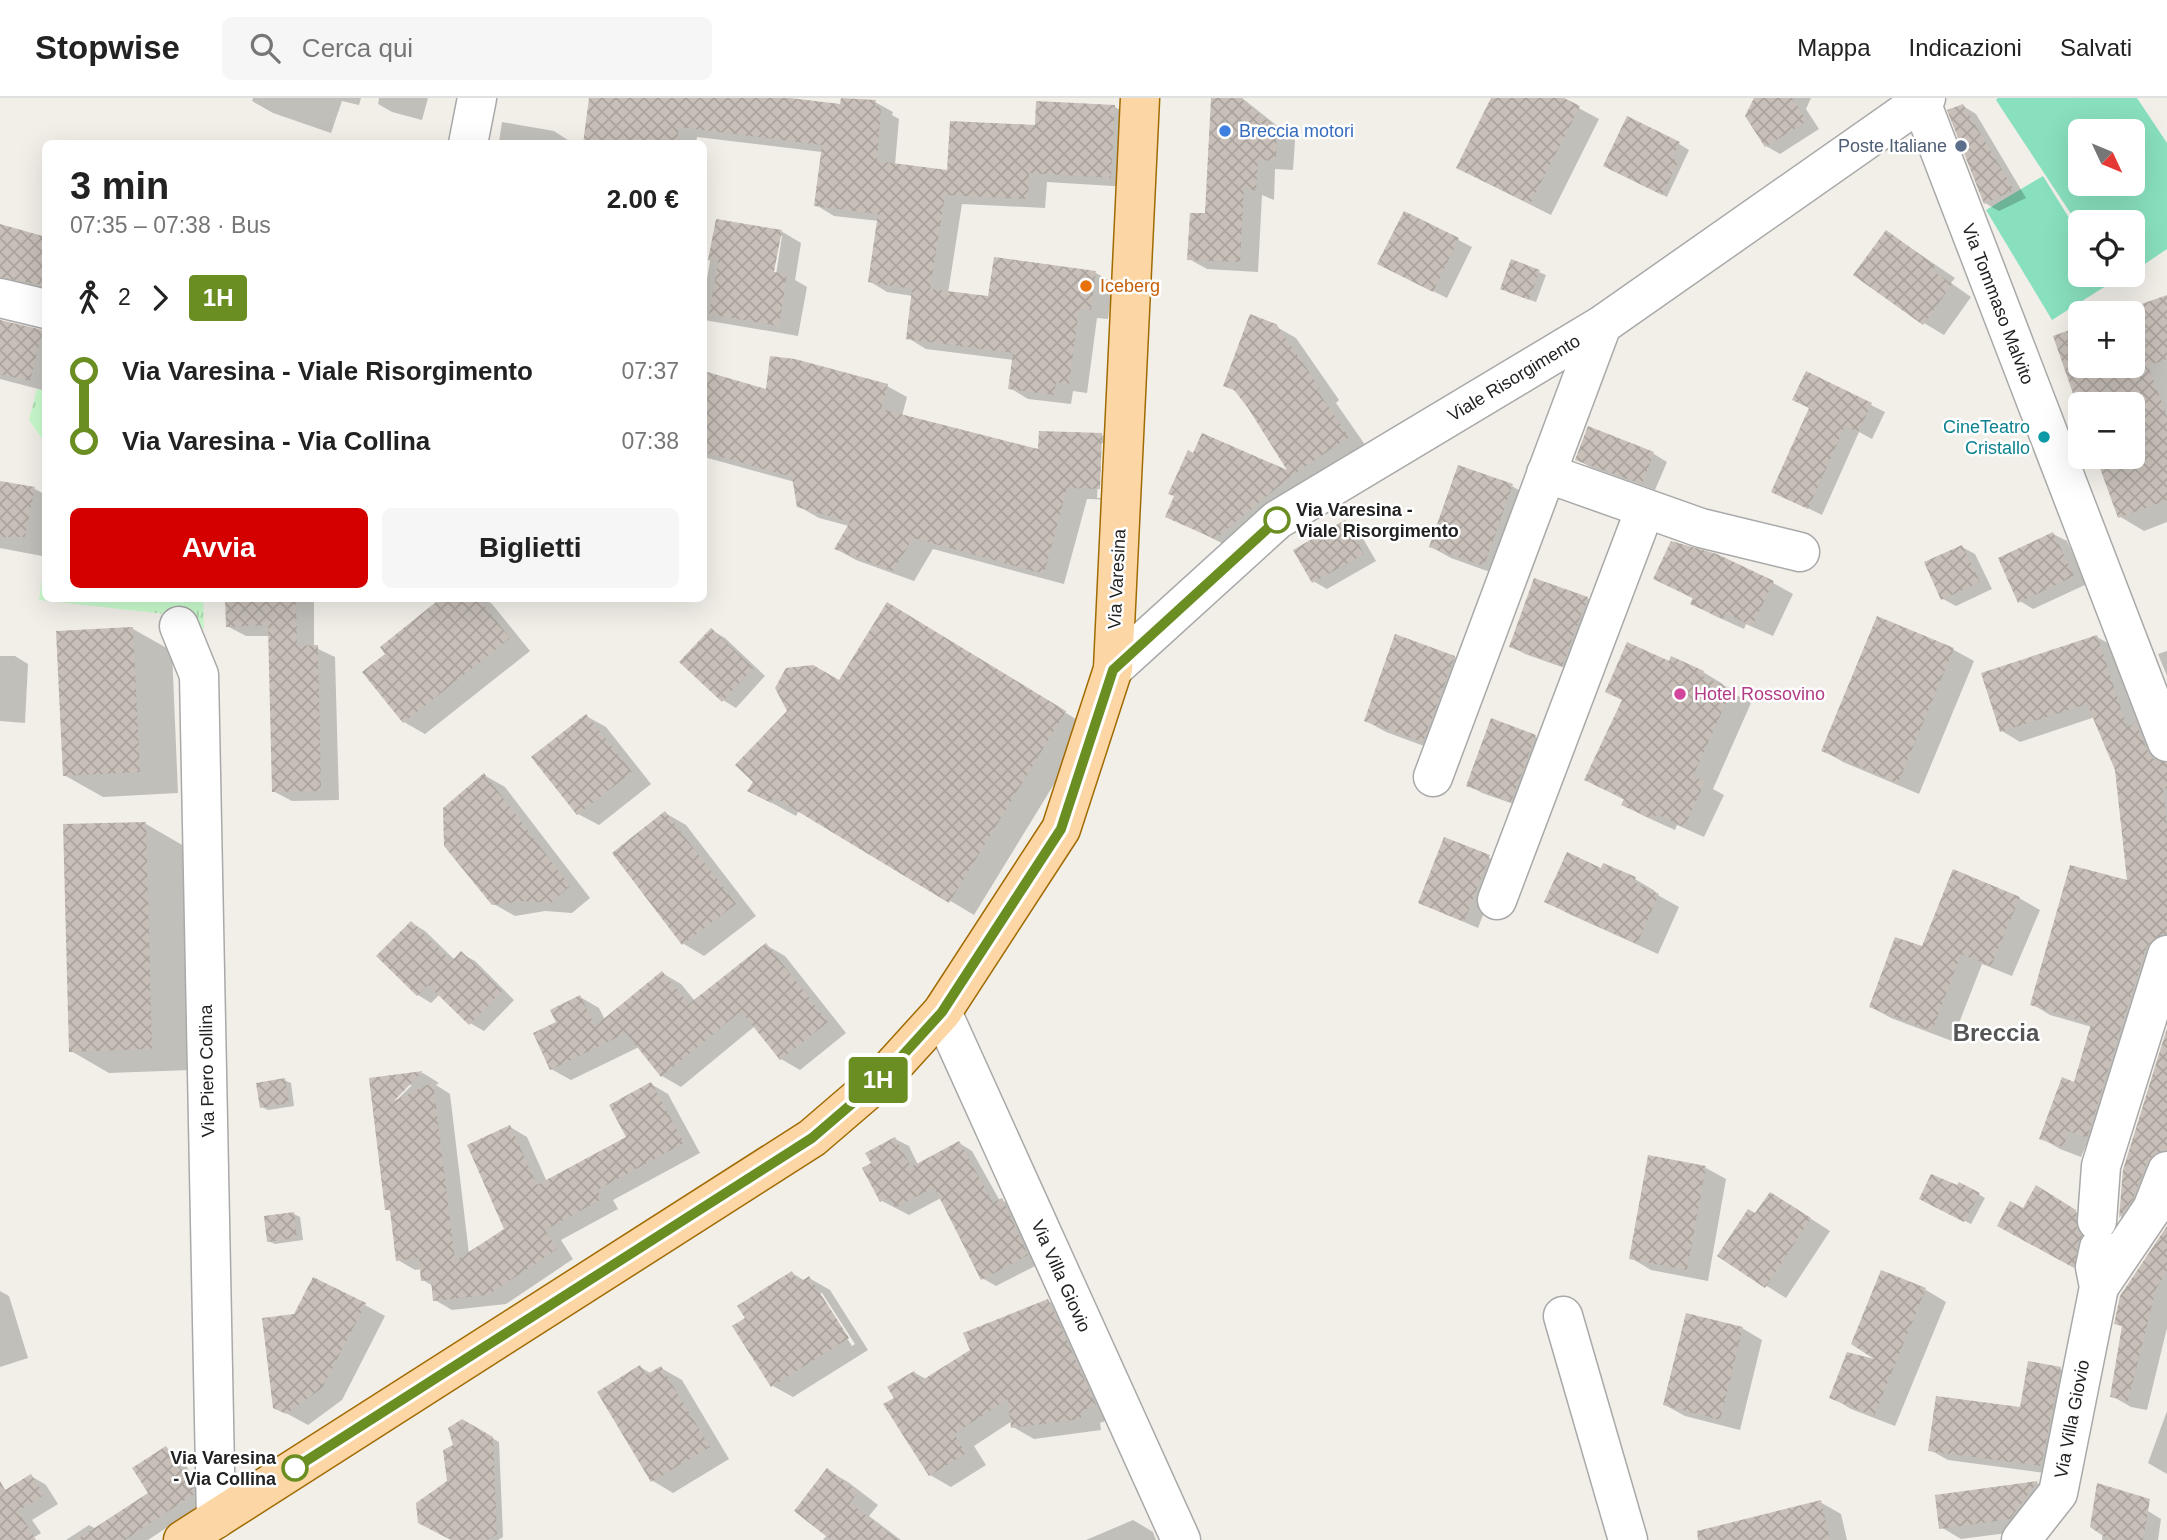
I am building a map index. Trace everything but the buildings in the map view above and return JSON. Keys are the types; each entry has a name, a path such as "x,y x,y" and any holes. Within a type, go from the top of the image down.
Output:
{"main road":[{"name":"Via Varesina","path":"183,1540 812,1138 883,1077 942,1012 1061,829 1113,670 1140,98"}],"street":[{"path":"469,140 477,98"},
{"name":"Viale Risorgimento","path":"1113,670 1277,520 1602,325 1920,99"},
{"name":"Via Tommaso Malvito","path":"1920,99 2167,742"},
{"path":"0,298 42,308"},
{"path":"1433,777 1602,325"},
{"path":"1546,473 1701,528 1800,552"},
{"path":"1497,900 1645,509"},
{"name":"Via Piero Collina","path":"179,626 199,676 216,1519"},
{"name":"Via Villa Giovio","path":"2023,1540 2058,1493 2099,1287 2095,1267 2101,1166 2167,955"},
{"name":"Via Villa Giovio","path":"942,1012 1181,1540"},
{"name":"Via Villa Giovio","path":"2099,1287 2159,1213 2167,1171"},
{"path":"1563,1316 1628,1540"}],"green space":[{"path":"1998,98 2137,98 2167,143 2167,249 2145,264 2145,210 2068,210 1996,100"},
{"path":"2043,176 2068,216 2068,287 2104,287 2082,301 2068,301 2068,310 2052,320 1986,210"},
{"path":"37,389 42,390 42,439 29,420"},
{"path":"42,578 42,600 39,600"},
{"path":"57,602 203,602 204,629 184,616"}],"bus line":[{"name":"1H","path":"295,1468 812,1138 883,1077 942,1012 1061,829 1113,670 1277,520"}],"place":[{"name":"Breccia motori","path":"1225,131"},
{"name":"Poste Italiane","path":"1961,146"},
{"name":"Iceberg","path":"1086,286"},
{"name":"CineTeatro Cristallo","path":"2044,437"},
{"name":"Via Varesina - Viale Risorgimento","path":"1277,520"},
{"name":"Hotel Rossovino","path":"1680,694"},
{"name":"Via Varesina - Via Collina","path":"295,1468"}],"district":[{"name":"Breccia","path":"1996,1033"}]}
